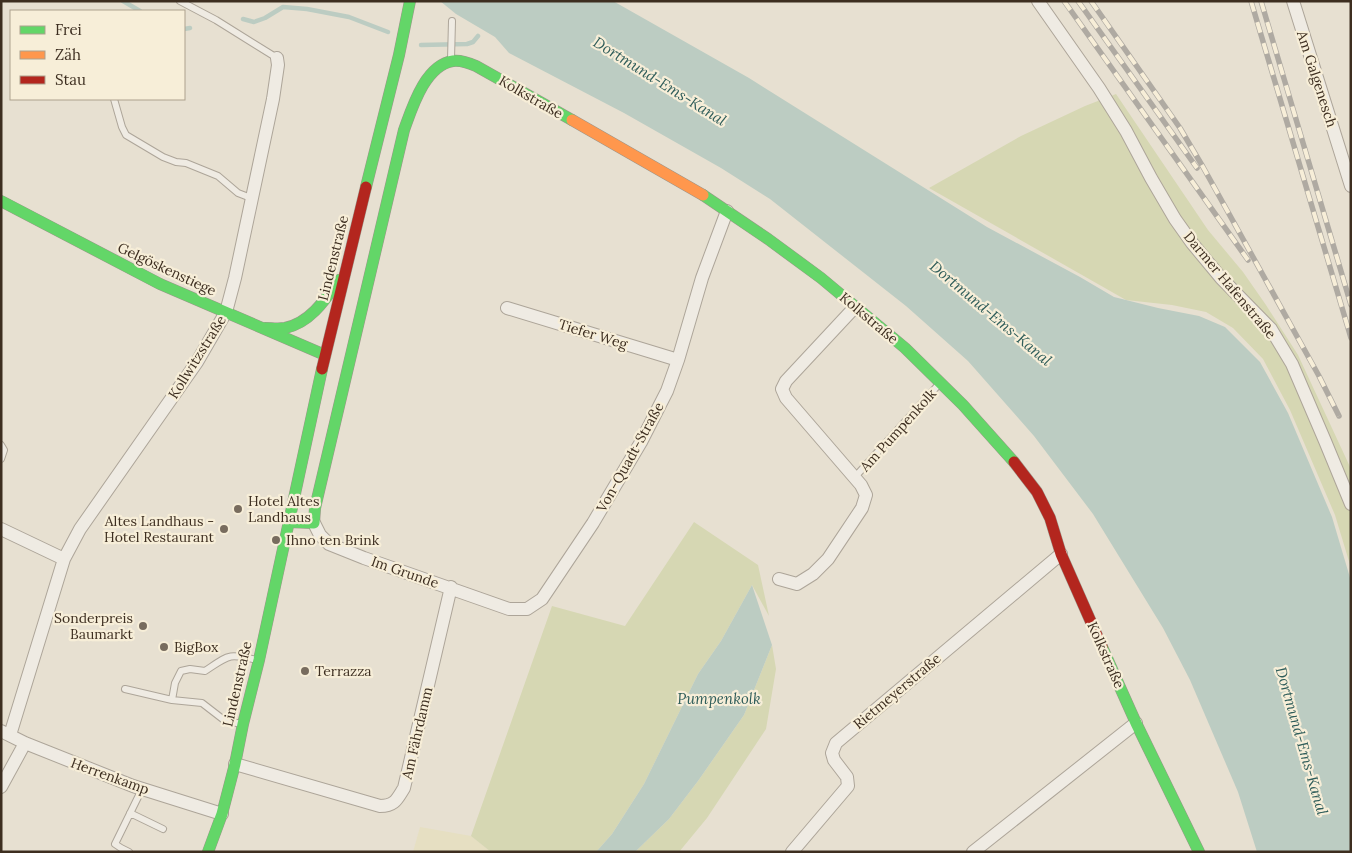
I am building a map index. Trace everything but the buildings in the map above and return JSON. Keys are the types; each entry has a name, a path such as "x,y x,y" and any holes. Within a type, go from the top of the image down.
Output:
{"street":[{"name":"Lindenstraße","path":"208,852 222,814 242,724 259,660 325,355 397,64 410,1"},
{"name":"Darmer Hafenstraße","path":"1038,1 1099,88 1126,131 1151,178 1192,243 1221,278 1270,329 1292,364 1351,504"},
{"name":"Am Galgenesch","path":"1292,1 1351,186"},
{"path":"288,522 314,522 317,499 404,130 412,105 429,75 451,56"},
{"name":"Kolkstraße","path":"451,56 476,66 693,188 727,211 791,255 856,307 905,348 963,405 1037,492 1050,518 1061,554 1136,723 1199,852"},
{"name":"Kollwitzstraße","path":"6,733 64,559 80,529 197,362 226,312 273,99 278,65 277,58"},
{"name":"Gelgöskenstiege","path":"1,202 153,280 325,355"},
{"name":"Von-Quadt-Straße","path":"451,587 509,609 527,609 542,599 594,523 641,442 667,391 702,278 727,211"},
{"path":"262,328 284,328 308,317 319,308 344,274"},
{"name":"Am Pumpenkolk","path":"779,579 797,584 814,574 828,559 862,508 866,495 855,477 786,398 782,389 786,381 856,307"},
{"name":"Tiefer Weg","path":"507,308 678,360"},
{"name":"Im Grunde","path":"314,522 320,534 329,544 364,558 451,587"},
{"path":"1,529 64,559"},
{"name":"Rietmeyerstraße","path":"792,852 848,786 847,777 834,760 832,753 836,743 1061,554"},
{"name":"Am Fährdamm","path":"234,764 380,806 388,806 396,802 404,788 451,587"},
{"path":"973,852 1136,723"},
{"name":"Herrenkamp","path":"6,733 25,743 142,789 222,814"},
{"path":"1,787 25,743"}],"lane":[{"name":"Kollwitzstraße","path":"180,1 216,20 277,58"},
{"path":"451,56 452,20"},
{"path":"114,100 126,135 163,157 176,162 186,163 218,176 238,193 251,198"},
{"name":"Am Pumpenkolk","path":"855,477 940,382"},
{"path":"1,445 4,450 1,459"},
{"path":"172,700 175,683 181,671 190,669 205,671 227,657 238,656 259,660"},
{"path":"125,689 172,700 202,703 224,720 242,724"},
{"path":"129,852 115,844 142,789"},
{"path":"130,813 163,830"}],"shaded area":[{"path":"420,827 471,836 491,852 413,852"}],"green space":[{"path":"1116,94 1208,230 1243,272 1298,355 1351,469 1351,568 1335,515 1290,410 1263,359 1233,328 1206,312 1172,305 1126,300 929,188 1021,136 1085,106"},
{"path":"694,522 758,565 769,616 752,585 721,641 698,674 644,784 612,834 596,852 491,852 471,836 552,606 625,626"},
{"path":"772,645 776,669 766,729 707,818 679,852 635,852 669,819 744,715"}],"water":[{"name":"Dortmund-Ems-Kanal","path":"440,1 613,1 749,78 987,227 1114,297 1199,316 1225,327 1260,362 1288,413 1332,517 1351,581 1351,852 1257,852 1238,792 1190,680 1163,628 1093,514 1034,436 968,361 906,306 770,199 721,168 624,113 509,53 495,37 456,14"},
{"name":"Pumpenkolk","path":"752,585 772,645 744,715 669,819 635,852 596,852 612,834 644,784 698,674 721,641"}],"waterway":[{"path":"123,1 138,10"},
{"path":"243,19 254,22 265,18 283,7 307,9 349,17 388,32"},
{"path":"185,29 190,28"},
{"path":"421,45 467,44 473,42 478,36"}],"railway":[{"path":"1064,1 1248,260"},
{"path":"1078,1 1197,168"},
{"path":"1091,1 1180,128 1319,376 1339,416"},
{"path":"1251,1 1351,338"},
{"path":"1261,1 1351,305"}],"traffic: fast":[{"path":"366,187 399,55 410,1"},
{"path":"288,522 314,523 315,508 404,130 427,79 443,64 453,61 465,62 476,66 572,120"},
{"path":"703,195 821,278 905,348 963,405 1014,462"},
{"path":"1,201 160,284 325,355"},
{"path":"265,328 285,328 302,321 316,310 339,280"},
{"path":"208,852 222,814 235,764 322,369"},
{"path":"1102,647 1136,723 1199,852"}],"traffic: slow":[{"path":"572,120 703,195"}],"traffic: jam":[{"path":"322,369 366,187"},
{"path":"1014,462 1037,492 1050,518 1061,554 1102,647"}],"place":[{"name":"Hotel Altes Landhaus","path":"238,509"},
{"name":"Altes Landhaus - Hotel Restaurant","path":"224,529"},
{"name":"Ihno ten Brink","path":"276,540"},
{"name":"Sonderpreis Baumarkt","path":"143,626"},
{"name":"BigBox","path":"164,647"},
{"name":"Terrazza","path":"305,671"}]}
